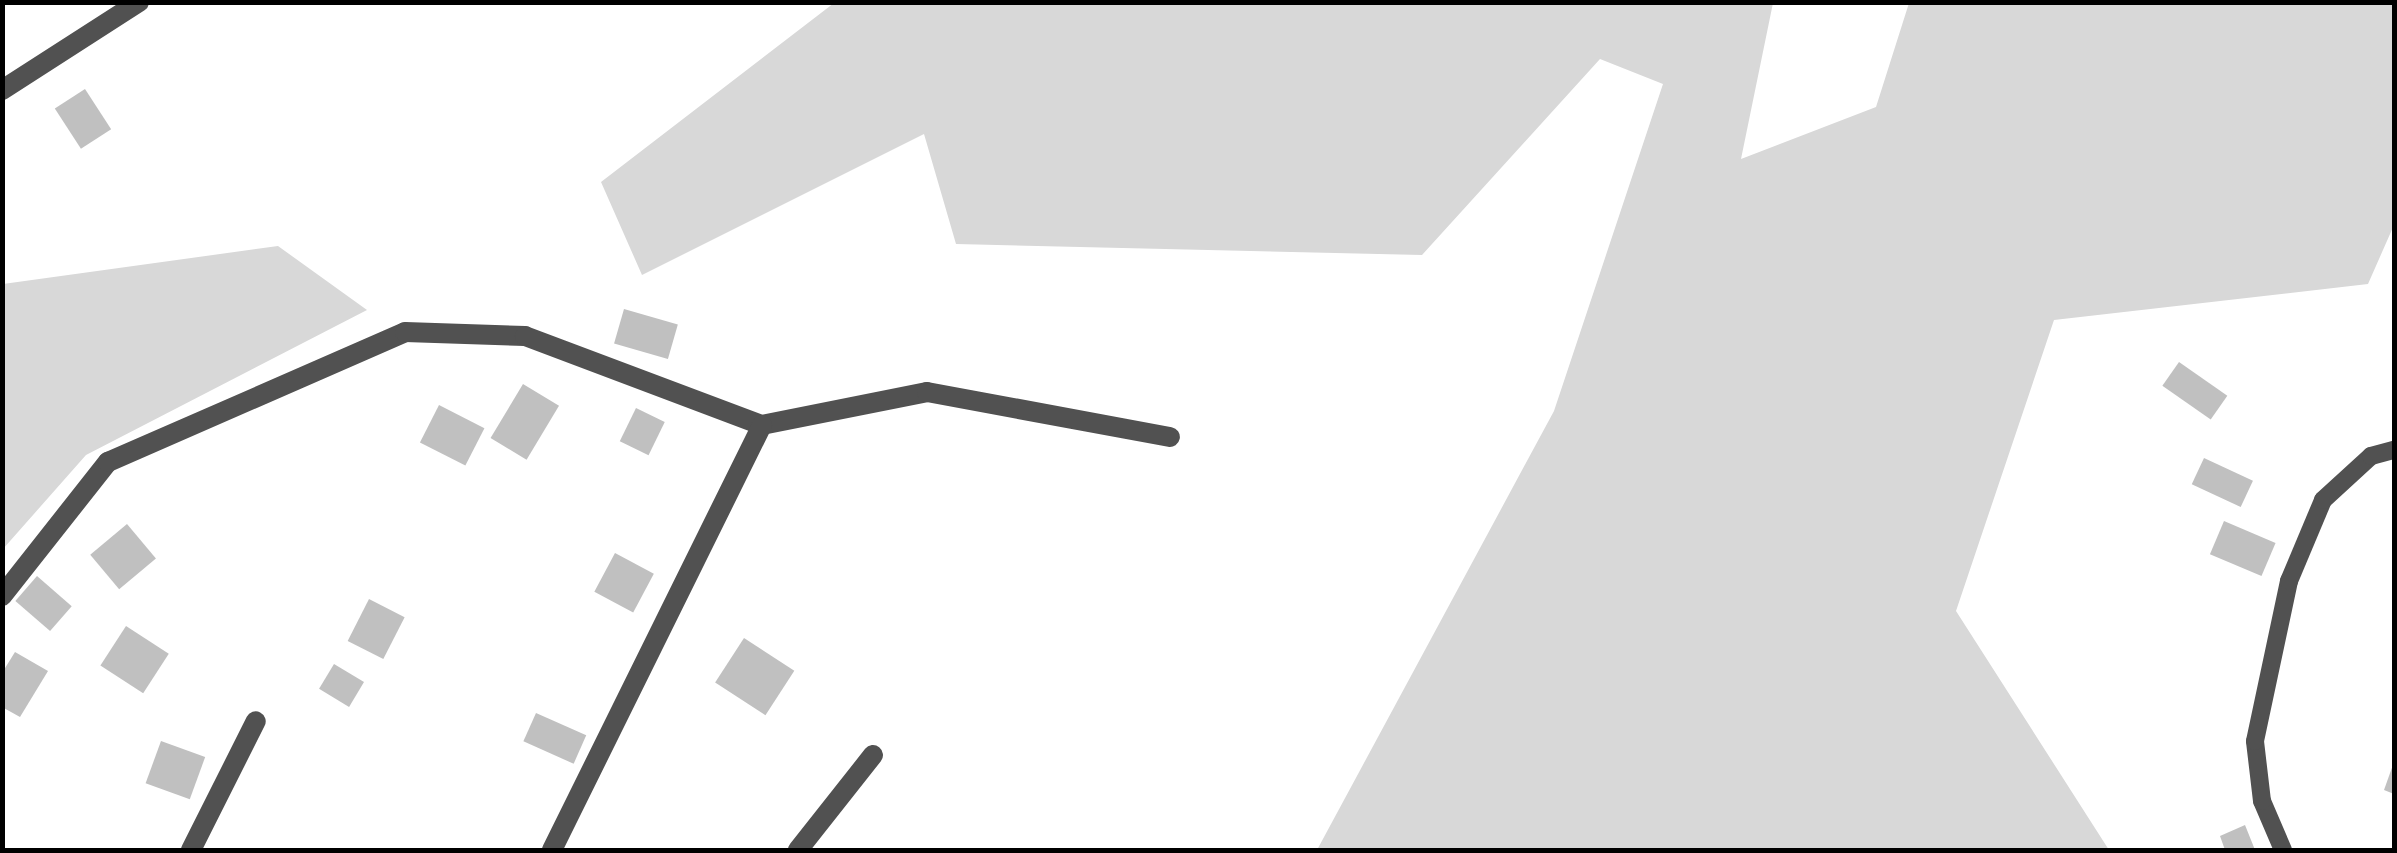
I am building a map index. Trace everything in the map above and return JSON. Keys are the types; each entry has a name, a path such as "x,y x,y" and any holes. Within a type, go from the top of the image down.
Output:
{"street":[{"path":"2,90 139,2"},
{"path":"2,596 108,462 406,332 525,336 762,425 927,392 1170,437"},
{"path":"552,850 762,425"},
{"path":"191,850 256,721"},
{"path":"798,850 873,754"}],"lane":[{"path":"2283,850 2262,801 2256,741 2289,581 2324,500 2370,456 2394,450"}],"shaded area":[{"path":"834,3 1773,3 1741,159 1876,107 1909,3 2394,3 2394,225 2368,284 2054,320 1956,611 2109,850 1317,850 1554,411 1663,84 1600,59 1422,255 956,244 924,134 642,275 601,182"},
{"path":"278,246 367,310 86,455 3,549 3,284"}],"building":[{"path":"85,89 111,129 81,149 55,109"},
{"path":"624,309 678,324 668,359 614,344"},
{"path":"2179,362 2227,396 2211,420 2162,386"},
{"path":"523,384 559,406 527,460 491,438"},
{"path":"439,405 484,428 465,466 420,442"},
{"path":"636,408 665,422 649,455 620,441"},
{"path":"2204,458 2253,481 2241,507 2192,484"},
{"path":"2224,521 2276,543 2261,576 2210,554"},
{"path":"127,524 156,558 119,589 90,555"},
{"path":"615,553 654,574 633,613 594,592"},
{"path":"37,576 72,606 50,631 15,601"},
{"path":"369,599 405,617 383,659 348,641"},
{"path":"126,626 169,654 143,693 100,665"},
{"path":"744,638 794,671 765,715 715,682"},
{"path":"15,652 48,671 20,717 2,707 2,673"},
{"path":"334,664 364,682 349,707 319,689"},
{"path":"536,713 586,735 574,764 523,741"},
{"path":"161,741 205,757 190,799 146,783"},
{"path":"2394,762 2394,794 2384,790"},
{"path":"2245,825 2255,850 2225,850 2220,836"}]}
